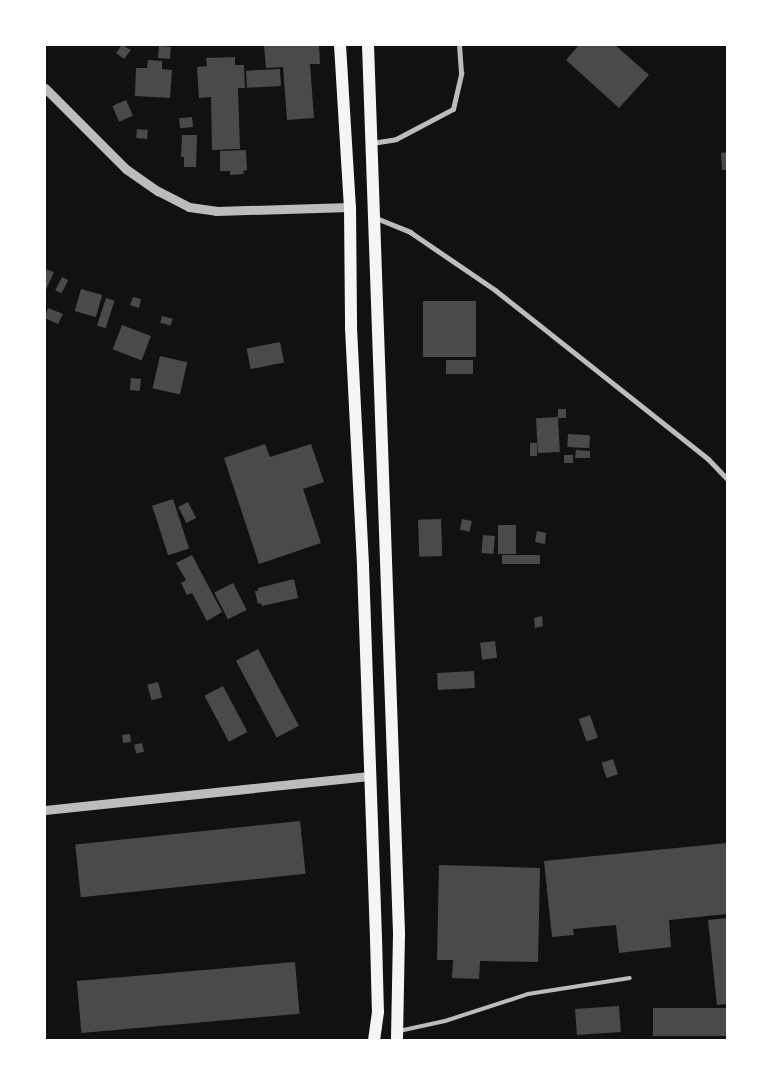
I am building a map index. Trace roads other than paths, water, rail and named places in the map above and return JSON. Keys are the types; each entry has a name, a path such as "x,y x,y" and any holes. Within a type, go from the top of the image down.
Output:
{"main road":[{"path":"340,45 350,207 351,328 363,566 378,1012 374,1040"},
{"path":"368,45 398,925 397,1036"}],"street":[{"path":"372,143 396,139 453,110 461,73 459,45"},
{"path":"45,88 126,169 158,191 189,207 216,211 350,207"},
{"path":"375,218 410,232 495,290 708,459 727,479"},
{"path":"45,810 369,776"}],"lane":[{"path":"397,1036 528,994 630,978"}]}
